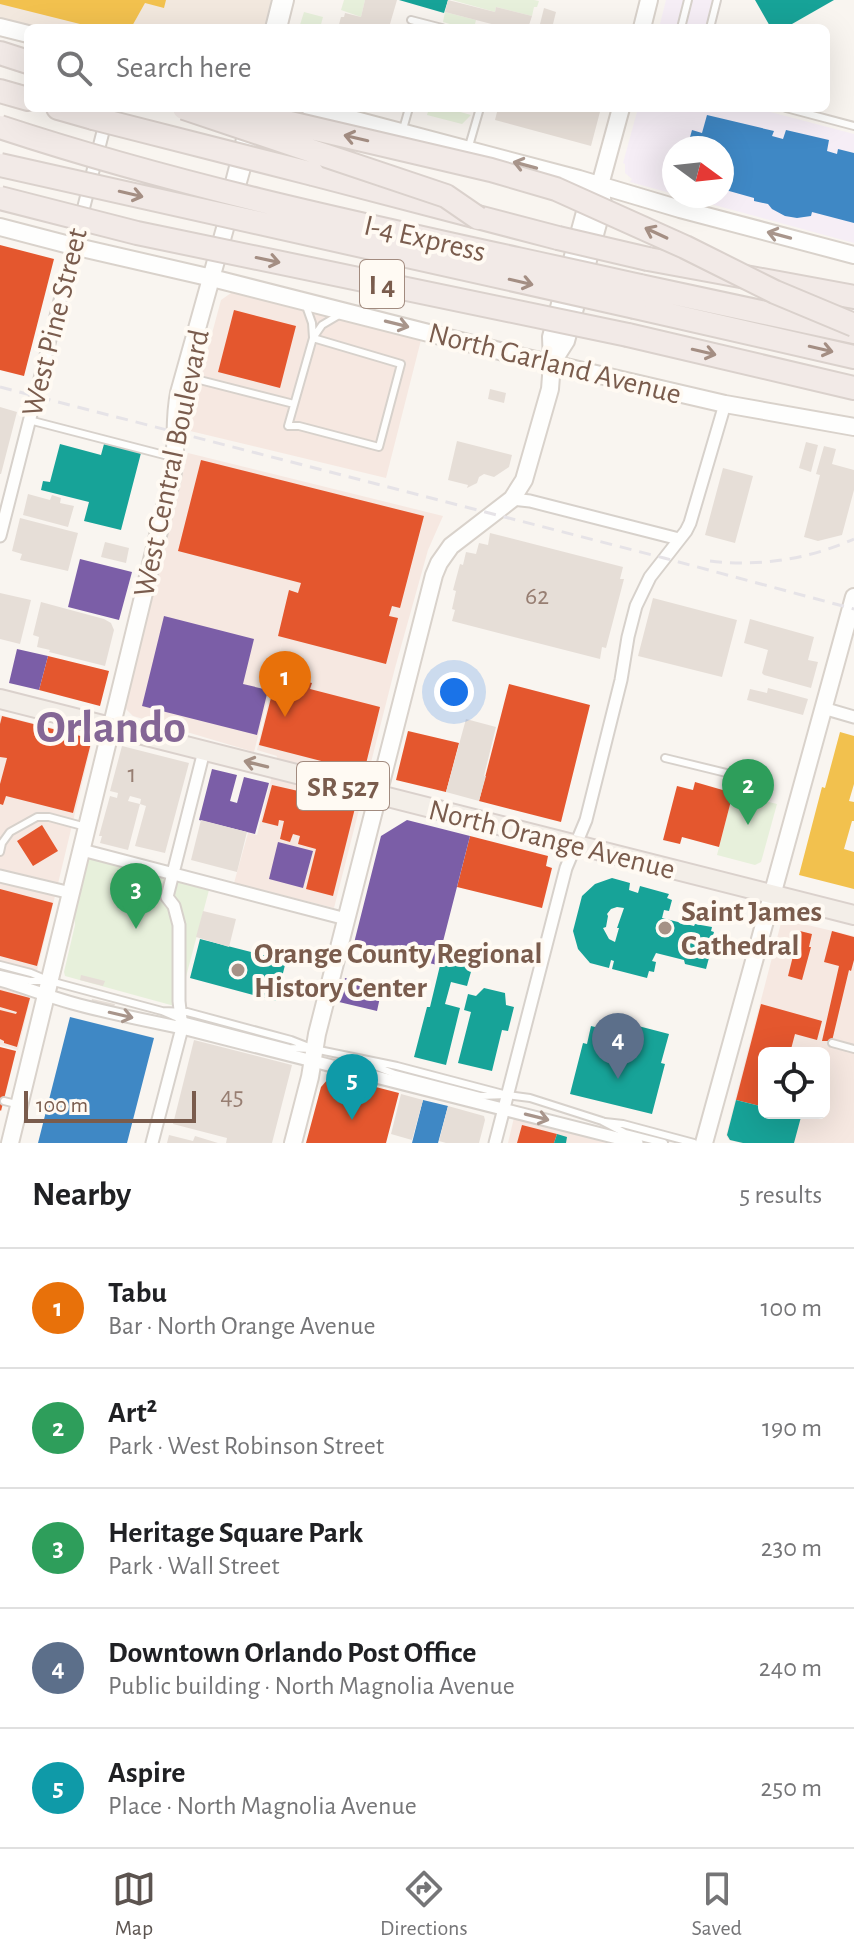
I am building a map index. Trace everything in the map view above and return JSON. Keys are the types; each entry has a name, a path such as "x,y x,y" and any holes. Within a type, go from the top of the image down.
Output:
{"highway":[{"path":"0,53 24,61"},
{"path":"0,91 24,98"},
{"path":"73,112 478,218 648,259 854,297"},
{"path":"196,112 446,196 478,218"},
{"path":"241,112 462,163 556,189 685,247 775,292 854,325"},
{"name":"I-4 Express","path":"0,127 202,186 435,241 854,357"},
{"path":"0,143 202,186"},
{"name":"I-4 Express","path":"0,165 638,296 854,332"},
{"name":"I 4","path":"0,198 137,233 628,335 854,388"}],"main road":[{"name":"SR 527","path":"0,699 112,726"},
{"name":"North Orange Avenue","path":"112,726 854,915"}],"street":[{"path":"279,24 285,0"},
{"path":"643,24 649,0"},
{"path":"0,27 24,33"},
{"name":"West Pine Street","path":"0,536 108,112"},
{"name":"West Central Boulevard","path":"10,1143 11,1103 48,987 176,458 178,400 258,112"},
{"path":"325,112 854,255"},
{"path":"293,1143 346,919 436,569 451,546 512,499 521,486 550,389 551,337 588,201 600,185 620,112"},
{"name":"North Garland Avenue","path":"0,227 210,282 303,301 725,404 854,427"},
{"path":"495,1143 566,868 586,820 636,606 650,577 683,535 692,518 725,404"},
{"path":"512,499 683,535"},
{"path":"704,1143 854,597"},
{"path":"823,708 854,717"},
{"path":"152,1143 181,1020 179,925 174,906 167,897 204,751"},
{"path":"82,850 346,919"},
{"path":"0,876 71,893"},
{"path":"0,980 48,987 117,1014 181,1020 637,1143"}],"lane":[{"path":"270,24 276,0"},
{"path":"682,24 688,0"},
{"path":"711,24 717,0"},
{"path":"411,20 426,24"},
{"path":"210,282 207,263 247,112"},
{"path":"402,132 408,112"},
{"path":"468,150 479,112"},
{"path":"801,112 854,126"},
{"path":"303,301 312,323 313,338"},
{"path":"313,338 401,364 379,447 299,426 288,426 313,338 322,325 346,312"},
{"path":"184,376 294,404"},
{"path":"29,420 176,458"},
{"path":"665,758 763,782"},
{"path":"0,852 10,832 37,817 87,827"},
{"path":"0,965 31,973 48,987"},
{"path":"0,974 162,1011 181,1020"},
{"path":"832,1043 854,1049"},
{"path":"313,1055 397,1066 507,1095 530,1098 602,1121 625,1133 664,1143"},
{"path":"602,1121 704,1143"}],"shaded area":[{"path":"0,0 273,0 266,24 24,24 24,27 0,21"},
{"path":"666,0 722,0 716,24 660,24"},
{"path":"637,112 770,112 854,134 854,243 725,208 734,208 734,136 662,136 662,191 630,182 632,179 625,173"},
{"path":"231,293 421,340 386,478 186,430 221,300"},
{"path":"188,453 443,516 428,550 395,668 334,908 234,883 248,833 257,835 277,756 257,750 283,639 254,752 133,716 126,709"},
{"path":"0,715 93,738 18,1050 0,1045"},
{"path":"782,919 854,936 854,1143 740,1143 729,1140 726,1135"},
{"path":"516,1109 636,1143 508,1143"}],"green space":[{"path":"344,0 365,0 361,17 341,10"},
{"path":"452,0 539,1 532,16 496,7 495,12"},
{"path":"304,12 323,17 321,24 300,24"},
{"path":"445,12 476,20 475,24 443,22"},
{"path":"428,112 460,112 471,115 462,124 427,115"},
{"path":"733,793 777,804 761,862 755,865 717,855"},
{"path":"93,859 209,890 178,1007 65,976 75,925 74,910 87,860"}],"building: Homes":[{"path":"0,0 166,0 164,8 145,3 133,24 80,24 0,4"},
{"path":"840,732 854,736 854,784 849,801 854,802 854,821 844,849 854,852 854,889 799,875"}],"building: Shops":[{"path":"0,245 54,259 24,376 0,370"},
{"path":"234,310 296,326 280,388 218,372"},
{"path":"201,460 424,516 400,608 392,606 389,616 398,618 386,664 278,636 289,590 298,593 301,583 178,551"},
{"path":"48,656 109,671 100,706 39,690"},
{"path":"277,674 312,683 310,689 380,707 364,772 259,745"},
{"path":"509,684 590,705 561,822 479,801"},
{"path":"2,716 92,739 73,813 6,796 3,805 0,804 0,784 7,758 0,757"},
{"path":"408,731 459,743 446,792 396,780"},
{"path":"695,782 733,793 719,847 682,837 680,844 663,840 677,786 693,790"},
{"path":"272,785 351,803 355,808 333,896 306,889 316,849 298,844 300,836 293,834 290,842 280,839 284,821 279,820 278,826 262,822"},
{"path":"42,825 58,851 33,866 17,841"},
{"path":"470,836 548,856 546,866 552,868 542,908 457,887"},
{"path":"0,889 53,903 37,966 0,956"},
{"path":"800,931 812,934 802,980 788,976 793,956 780,952 783,941 797,944"},
{"path":"832,931 854,937 854,960 832,1041 822,1041 839,966 824,962"},
{"path":"0,990 30,998 17,1047 0,1039 0,1010 17,1012 0,1007"},
{"path":"761,1004 822,1021 817,1040 795,1034 792,1047 758,1047 758,1106 736,1100"},
{"path":"0,1047 16,1051 1,1111 0,1110"},
{"path":"337,1077 399,1093 386,1143 306,1143 321,1087 328,1079"},
{"path":"522,1125 557,1134 554,1143 517,1143"}],"building: Offices":[{"path":"80,559 132,572 119,620 68,607"},
{"path":"164,616 254,639 243,684 268,690 257,735 142,706"},
{"path":"17,649 48,656 39,690 9,683"},
{"path":"212,769 237,775 230,801 237,803 244,777 269,783 255,834 199,820"},
{"path":"407,820 470,836 437,965 354,943 381,836"},
{"path":"278,842 313,851 303,888 269,879"},
{"path":"345,978 382,988 377,1011 339,1002"}],"building: Schools":[{"path":"707,115 774,131 772,136 783,139 786,130 829,140 827,151 837,154 838,149 854,153 854,223 812,212 811,216 785,216 768,204 734,192 734,136 690,136 692,130 702,133"},
{"path":"70,1017 154,1038 127,1143 38,1143"},
{"path":"423,1100 448,1106 438,1143 412,1143"}],"building: Public":[{"path":"399,0 448,0 444,13"},
{"path":"755,0 834,0 792,24 769,24"},
{"path":"60,444 101,455 104,444 141,453 121,530 84,521 89,502 41,490 43,481 50,482"},
{"name":"Saint James Cathedral","path":"612,878 630,883 629,890 638,893 640,886 669,894 667,898 672,900 669,911 664,910 662,918 712,927 714,939 706,969 656,953 652,961 656,962 654,972 649,971 647,978 612,969 614,961 611,960 609,968 590,963 578,949 573,931 582,896 595,884","holes":["624,908 617,928 615,942 609,939 603,928 611,909"]},
{"name":"Orange County Regional History Center","path":"200,939 286,961 276,1001 190,978"},
{"path":"443,953 474,961 467,986 451,982 445,1004 460,1008 446,1065 414,1057"},
{"path":"484,988 505,993 506,1005 514,1007 508,1031 502,1030 492,1071 458,1063 471,1012 464,1010 468,994 476,996"},
{"path":"619,1021 669,1034 652,1114 570,1094 583,1043 587,1044 591,1026 615,1032"},
{"path":"736,1100 758,1106 758,1119 800,1119 794,1143 743,1143 730,1140 727,1135"},
{"path":"557,1134 567,1137 566,1143 554,1143"}],"building: Other":[{"path":"365,0 397,0 390,24 339,24 345,13 361,17"},
{"path":"448,0 495,12 496,7 532,16 529,24 492,24 445,12"},
{"path":"544,8 556,12 553,24 540,24"},
{"path":"497,112 600,112 591,146 495,120"},
{"path":"490,389 506,393 504,403 488,399"},
{"path":"0,407 17,412 1,474 0,474"},
{"path":"457,441 512,455 509,467 494,477 484,474 477,483 467,488 468,485 448,480"},
{"path":"806,442 818,445 811,472 799,468"},
{"path":"824,446 836,449 832,464 854,470 854,490 842,535 818,541 804,537"},
{"path":"723,468 753,476 735,543 705,535"},
{"path":"28,494 50,500 52,495 61,498 60,503 74,506 68,527 23,515"},
{"path":"20,518 78,533 68,571 20,560 22,554 12,551"},
{"path":"490,533 623,567 620,579 624,579 606,648 602,647 600,659 452,621 456,591 453,590 460,564 463,565 466,552 476,554 479,543 488,545"},
{"path":"105,542 129,548 126,563 101,557"},
{"path":"0,593 31,600 20,644 0,639"},
{"path":"653,598 737,620 722,677 638,656"},
{"path":"41,602 111,623 114,630 105,666 37,647 39,637 33,635"},
{"path":"750,619 814,637 808,660 818,662 811,688 762,673 768,650 744,643"},
{"path":"768,688 808,699 803,715 747,700 750,689 767,693"},
{"path":"466,719 496,727 479,801 446,792"},
{"path":"122,746 189,763 165,853 135,846 146,806 140,804 128,850 100,843 102,836 99,836 110,796 117,798 118,793 110,791","holes":["130,796 141,799 140,804 128,801"]},
{"path":"201,820 247,832 237,872 191,860"},
{"path":"203,911 236,919 229,947 196,937"},
{"path":"81,975 105,981 103,986 80,980"},
{"path":"92,999 115,1004 113,1009 91,1004"},
{"path":"194,1040 292,1065 272,1143 226,1143 227,1138 173,1124"},
{"path":"401,1094 423,1100 412,1140 391,1134"},
{"path":"448,1106 484,1116 479,1143 439,1141"},
{"path":"169,1135 193,1141 195,1136 218,1143 167,1143"}],"railway":[{"path":"0,387 854,609"},
{"path":"710,561 747,563 784,560 820,552 854,539"}],"place":[{"name":"Tabu","path":"285,717"},
{"name":"Art²","path":"748,825"},
{"name":"Saint James Cathedral","path":"665,928"},
{"name":"Heritage Square Park","path":"136,929"},
{"name":"Orange County Regional History Center","path":"238,970"},
{"name":"Downtown Orlando Post Office","path":"618,1079"},
{"name":"Aspire","path":"352,1120"}],"district":[{"name":"Orlando","path":"111,726"}]}
